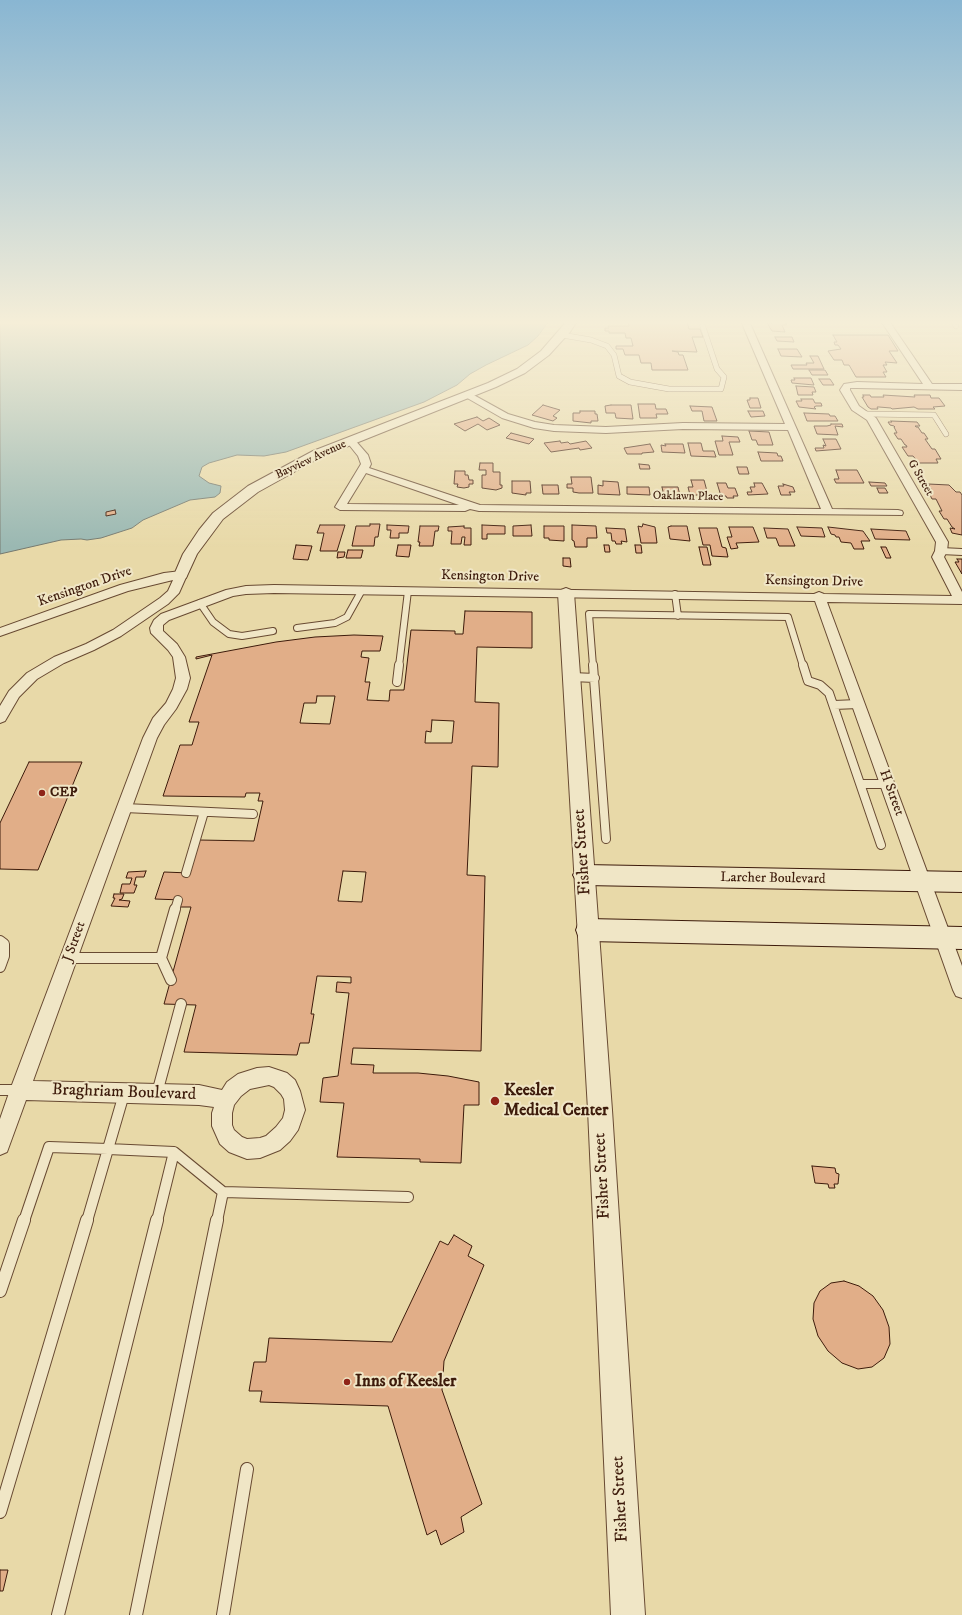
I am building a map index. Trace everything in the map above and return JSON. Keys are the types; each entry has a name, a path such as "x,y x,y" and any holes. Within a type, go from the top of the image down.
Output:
{"main road":[{"name":"Larcher Boulevard","path":"585,875 962,882"},
{"path":"588,930 952,938"}],"street":[{"name":"Bayview Avenue","path":"181,575 190,554 218,516 253,489 283,471 318,454 464,396"},
{"path":"469,396 505,416 534,425 554,428 606,430 683,426 791,427"},
{"path":"778,396 828,512"},
{"name":"G Street","path":"849,396 855,408 871,418 942,542 942,551 938,557 961,600"},
{"path":"351,441 366,461 363,469"},
{"name":"Oaklawn Place","path":"479,508 363,469 340,507 898,513"},
{"path":"0,718 7,704 22,686 42,669 117,633 164,601 176,587 181,575"},
{"name":"Kensington Drive","path":"0,632 124,588 164,577 181,575"},
{"name":"Kensington Drive","path":"150,738 158,722 171,706 183,678 179,657 172,647 157,633 156,628 158,623 164,617 200,603 230,593 246,590 274,589 819,596 961,600"},
{"name":"Fisher Street","path":"566,593 585,875 628,1615"},
{"name":"H Street","path":"819,596 923,882 952,938 962,990"},
{"name":"J Street","path":"0,1145 150,738"},
{"name":"Braghriam Boulevard","path":"20,1090 199,1094 226,1100"}],"lane":[{"path":"865,414 934,416 946,434"},
{"path":"942,551 962,552"},
{"path":"297,628 335,623 347,617 362,590"},
{"path":"397,682 408,591"},
{"path":"675,594 678,616"},
{"path":"200,603 213,622 229,634 242,636 273,631"},
{"path":"606,839 589,614 788,617 808,681 820,685 829,693 834,705 882,844"},
{"path":"572,678 595,678"},
{"path":"834,705 858,704"},
{"path":"861,784 887,784"},
{"path":"124,808 253,814"},
{"path":"186,873 204,812"},
{"path":"171,980 161,958 178,900"},
{"path":"0,940 4,944 4,956 0,966"},
{"path":"69,958 161,958"},
{"path":"157,1093 181,1004"},
{"path":"0,1090 20,1090"},
{"path":"0,1512 124,1093"},
{"path":"0,1291 49,1147 174,1152 223,1192 408,1197"},
{"path":"58,1615 174,1152"},
{"path":"136,1615 223,1192"},
{"path":"223,1615 247,1469"}],"water":[{"path":"0,396 435,396 424,402 286,452 264,456 237,455 209,463 202,467 199,476 209,483 221,486 220,493 215,497 190,500 143,520 132,528 101,538 87,540 61,540 0,554"}],"building":[{"path":"930,396 931,398 939,398 945,406 933,407 935,409 918,409 914,407 892,409 877,407 878,409 871,409 862,397"},
{"path":"750,398 758,398 761,408 750,408 747,400 750,400"},
{"path":"801,399 813,399 815,403 821,403 822,406 814,407 816,409 799,407 796,401 802,401"},
{"path":"638,404 655,404 656,409 666,409 668,414 656,414 657,418 640,418"},
{"path":"543,405 560,410 553,416 557,418 553,421 532,415"},
{"path":"631,405 633,419 616,418 615,413 606,413 605,406"},
{"path":"690,406 712,407 717,421 704,421 702,411 692,411"},
{"path":"580,411 595,411 598,421 591,421 591,423 573,421 573,413 580,413"},
{"path":"748,411 763,411 765,416 751,417"},
{"path":"804,413 829,414 830,416 835,416 838,421 807,421"},
{"path":"477,417 483,421 489,418 500,425 487,430 478,424 465,431 454,424"},
{"path":"891,421 917,422 920,426 915,426 918,427 922,433 924,433 928,439 925,439 932,449 935,449 941,459 936,459 938,463 919,463 913,456 908,456 902,447 907,447 906,445 901,439 898,439 894,433 897,433 895,427 890,425 888,422 892,422"},
{"path":"831,424 842,424 843,427 835,426 838,435 817,434 814,426 827,426"},
{"path":"749,431 769,432 773,445 758,445 756,440 752,440"},
{"path":"511,433 534,439 529,444 506,438"},
{"path":"722,436 738,437 740,442 729,442 733,455 719,455 715,441 723,441"},
{"path":"823,439 836,439 841,449 816,451 815,448 824,448 823,445 826,446"},
{"path":"560,441 561,443 568,442 570,444 586,441 592,448 580,450 579,448 551,452 544,443"},
{"path":"688,443 701,443 703,451 714,451 716,457 691,456"},
{"path":"650,444 654,452 627,454 624,448"},
{"path":"665,444 683,444 685,453 662,452 661,445 666,446"},
{"path":"758,452 777,453 778,456 781,456 783,461 761,461"},
{"path":"480,463 493,463 493,472 500,472 500,485 502,485 502,488 496,490 482,488 482,475 486,475 486,470 479,470"},
{"path":"639,464 649,465 650,469 640,469"},
{"path":"737,467 747,467 749,474 739,474"},
{"path":"836,470 857,470 864,483 836,483 834,479 839,479"},
{"path":"455,471 465,471 465,475 468,475 469,480 473,480 473,484 469,484 469,487 464,488 457,487 458,484 454,484"},
{"path":"571,477 591,477 593,493 573,492 573,488 567,488 567,484 572,484"},
{"path":"691,480 704,480 708,495 690,495 688,487 693,487"},
{"path":"512,481 530,481 531,493 526,493 526,495 512,493"},
{"path":"603,481 618,482 620,495 598,494 598,485 603,486"},
{"path":"869,482 885,483 887,486 871,486"},
{"path":"717,483 726,483 728,488 735,488 738,496 733,496 734,498 727,498 726,496 721,496"},
{"path":"754,483 762,483 768,494 748,495 747,492 752,492 750,487 755,487"},
{"path":"783,484 793,487 795,492 789,492 791,495 781,495 778,486 784,486"},
{"path":"928,484 949,485 956,492 960,492 962,495 962,535 952,533 950,528 955,529 947,519 944,519 939,511 942,511 936,499 932,499 927,489 931,489"},
{"path":"542,485 558,485 559,494 543,494"},
{"path":"627,487 649,487 650,495 627,494"},
{"path":"662,487 678,487 680,496 664,496"},
{"path":"877,488 885,488 888,493 879,493"},
{"path":"115,510 116,514 106,516 106,512"},
{"path":"370,524 380,524 378,537 375,537 374,546 352,546 356,526 370,526"},
{"path":"643,524 655,527 657,543 641,543 638,526 642,527"},
{"path":"320,525 345,525 337,551 320,551 324,533 317,533"},
{"path":"387,525 409,526 408,533 399,533 399,538 390,538 391,530 387,530"},
{"path":"482,525 505,526 505,534 487,534 487,539 482,539"},
{"path":"531,525 532,536 513,536 513,526"},
{"path":"572,525 596,526 597,538 587,538 587,547 575,547 574,541 572,540"},
{"path":"420,526 439,526 438,531 435,531 433,546 419,546"},
{"path":"464,526 464,528 471,528 471,545 464,545 465,537 462,537 461,544 451,544 452,531 448,531 448,527"},
{"path":"544,526 564,526 564,541 549,540 549,538 544,538"},
{"path":"687,526 690,541 670,539 668,527"},
{"path":"729,527 753,527 759,542 736,543 738,548 731,549 727,537 732,537"},
{"path":"797,527 822,528 825,537 801,536"},
{"path":"828,527 863,531 870,541 861,541 864,549 854,549 851,543 841,542 839,537 831,534"},
{"path":"606,528 625,529 627,542 621,541 622,544 616,544 615,541 612,541 611,533 607,533"},
{"path":"699,528 717,528 722,547 726,548 728,557 712,556 710,545 703,545"},
{"path":"764,528 788,529 795,546 779,546 776,538 767,538"},
{"path":"871,529 906,531 910,540 875,539"},
{"path":"296,545 312,546 308,560 293,559"},
{"path":"398,545 411,545 409,557 396,556"},
{"path":"604,545 609,545 610,552 605,552"},
{"path":"635,545 641,545 642,553 636,553"},
{"path":"699,547 707,547 711,565 703,565"},
{"path":"881,547 886,547 891,558 886,558"},
{"path":"348,550 363,550 361,558 346,558"},
{"path":"338,552 345,552 344,557 337,558"},
{"path":"563,558 570,558 571,567 563,566"},
{"path":"957,559 962,559 962,574 955,562 959,562"},
{"path":"465,611 532,612 532,648 477,647 475,702 499,703 498,767 472,766 467,875 485,876 481,1051 353,1048 351,1064 374,1065 373,1073 418,1073 448,1076 479,1082 479,1105 464,1105 461,1163 420,1162 420,1159 337,1157 344,1103 320,1102 323,1078 338,1076 349,993 336,992 337,982 351,983 351,977 317,976 311,1014 314,1014 309,1043 300,1043 297,1055 184,1052 196,1005 164,1004 191,907 180,907 182,900 155,899 164,872 190,873 199,840 254,841 263,801 258,801 260,793 246,793 245,797 163,796 180,745 192,745 199,722 189,722 212,655 196,659 196,657 276,642 315,637 354,635 383,636 380,651 362,651 361,657 369,658 365,682 370,682 367,700 389,701 390,690 404,690 411,630 455,631 455,634 463,634","holes":["317,696 335,696 330,724 300,723 304,703 316,703","432,720 454,721 452,743 425,743 426,731 431,732","343,871 366,872 362,902 338,901"]},
{"name":"CEP","path":"29,762 82,762 38,870 0,869 0,823"},
{"path":"146,871 144,877 136,877 134,885 137,885 134,893 120,893 122,884 130,884 132,878 126,878 128,872"},
{"path":"114,894 124,894 122,899 119,900 130,901 128,907 111,906 115,898 113,898"},
{"path":"812,1166 835,1168 836,1173 839,1174 838,1184 834,1184 835,1188 829,1188 828,1184 815,1183"},
{"name":"Inns of Keesler","path":"454,1235 472,1246 468,1256 484,1265 444,1361 442,1390 482,1504 461,1517 464,1532 441,1545 436,1530 427,1535 388,1406 260,1402 262,1391 249,1391 254,1362 266,1362 269,1338 392,1342 440,1241 448,1245"},
{"path":"844,1281 859,1286 873,1296 883,1310 889,1327 890,1344 884,1358 872,1367 858,1369 842,1363 828,1351 818,1336 813,1319 814,1303 820,1291 831,1283"},
{"path":"0,1570 8,1570 3,1591 0,1591"}],"place":[{"name":"CEP","path":"42,793"},
{"name":"Keesler Medical Center","path":"495,1101"},
{"name":"Inns of Keesler","path":"347,1382"}]}
